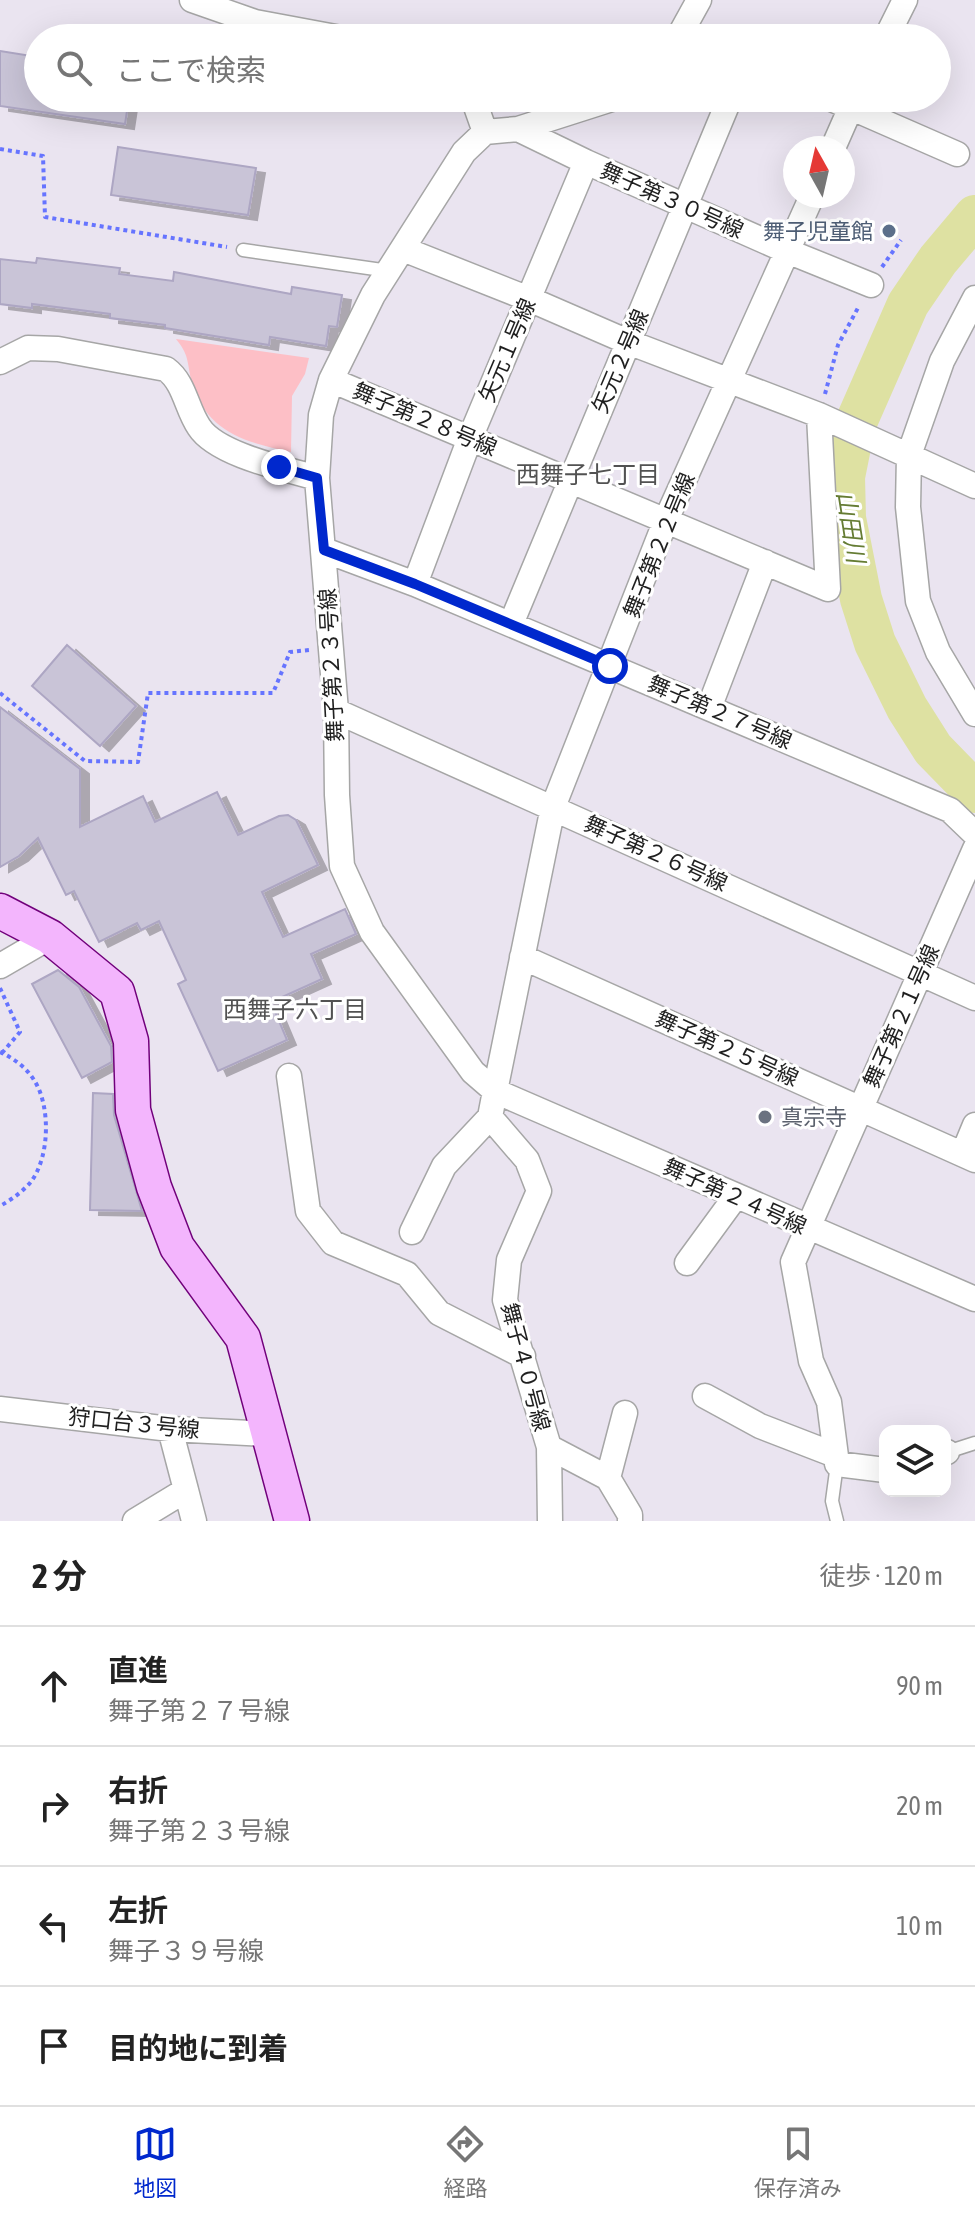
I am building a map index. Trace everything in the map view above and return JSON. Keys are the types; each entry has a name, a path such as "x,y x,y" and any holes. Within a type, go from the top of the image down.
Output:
{"main road":[{"path":"0,911 50,937 117,992 131,1041 133,1110 154,1187 177,1247 243,1338 292,1521"}],"street":[{"path":"192,0 266,24"},
{"path":"689,24 699,0"},
{"path":"893,24 905,0"},
{"path":"478,112 485,132 518,129 571,112"},
{"name":"矢元２号線","path":"511,624 724,112"},
{"path":"836,136 842,112"},
{"path":"868,112 957,154"},
{"name":"舞子第３０号線","path":"518,129 787,251 871,285"},
{"name":"舞子第２３号線","path":"485,132 464,152 373,295 331,380 321,415 317,478 336,711 342,866 372,932 473,1072 495,1091"},
{"name":"矢元１号線","path":"415,584 470,438 586,162"},
{"name":"舞子第２２号線","path":"495,1091 553,807 666,520 807,208"},
{"path":"403,249 628,342 819,415 975,486"},
{"path":"975,298 942,361 909,455 908,507 918,601 938,652 975,714"},
{"path":"0,362 28,348 58,349 166,369 177,377 200,430 220,446 317,478"},
{"name":"舞子第２８号線","path":"331,380 828,589 819,415"},
{"name":"舞子第２７号線","path":"324,550 415,584 950,810 975,834"},
{"path":"709,708 765,562"},
{"name":"舞子第２６号線","path":"336,711 975,998"},
{"name":"舞子第２１号線","path":"836,1460 829,1402 811,1361 793,1262 975,849"},
{"path":"0,966 50,937"},
{"name":"舞子第２５号線","path":"522,957 969,1157"},
{"path":"289,1076 308,1211 333,1243 407,1274 439,1313 523,1356"},
{"path":"412,1232 444,1166 490,1117 495,1091"},
{"name":"舞子第２４号線","path":"495,1091 975,1299"},
{"name":"舞子４０号線","path":"490,1117 527,1160 539,1191 509,1260 505,1300 549,1447 550,1521"},
{"path":"969,1157 975,1125"},
{"path":"687,1263 736,1196"},
{"path":"705,1396 760,1426 836,1460 879,1469"},
{"name":"狩口台３号線","path":"0,1409 170,1429 268,1434"},
{"path":"608,1478 625,1413"},
{"path":"170,1429 194,1521"},
{"path":"549,1447 608,1478 630,1515 630,1521"},
{"path":"135,1521 186,1490"}],"lane":[{"path":"243,250 389,271"},
{"path":"951,1450 975,1443"},
{"path":"836,1460 832,1501 837,1521"}],"path":[{"path":"0,149 43,156 45,217 243,250"},
{"path":"819,415 838,345 871,285 901,240"},
{"path":"0,693 85,761 138,762 148,693 273,693 290,652 331,649"},
{"path":"0,988 20,1032 1,1053 15,1059 35,1080 43,1105 46,1135 31,1181 0,1206"}],"shaded area":[{"path":"176,339 309,358 305,374 292,396 291,452 242,438 216,423 197,397 185,354"}],"building":[{"path":"0,51 24,55 24,109 0,106"},
{"path":"42,112 127,112 125,124"},
{"path":"118,147 256,168 248,215 111,195"},
{"path":"37,258 120,268 119,274 173,281 174,272 291,294 292,287 342,295 337,327 329,326 326,346 270,337 269,345 110,318 110,314 32,304 32,308 0,304 0,259 36,263"},
{"path":"67,645 136,706 100,746 32,686"},
{"path":"0,707 80,769 80,827 143,796 155,822 217,792 238,835 279,816 288,815 296,820 318,865 262,892 283,937 345,909 356,934 311,954 322,979 271,1002 287,1040 218,1071 178,984 186,980 159,921 141,930 137,923 99,942 74,891 66,895 38,838 19,856 0,867"},
{"path":"58,970 79,987 111,1046 112,1062 82,1078 32,984"},
{"path":"93,1093 113,1094 114,1115 142,1211 90,1210"}],"waterway":[{"name":"山田川","path":"975,216 938,260 908,304 854,427 844,477 845,518 861,599 875,643 907,708 933,749 975,792"}],"place":[{"name":"舞子児童館","path":"889,231"},
{"name":"真宗寺","path":"765,1117"}],"district":[{"name":"西舞子七丁目","path":"588,474"},
{"name":"西舞子六丁目","path":"295,1009"}],"route":[{"path":"279,467 317,478 324,550 415,584 610,666"}]}
